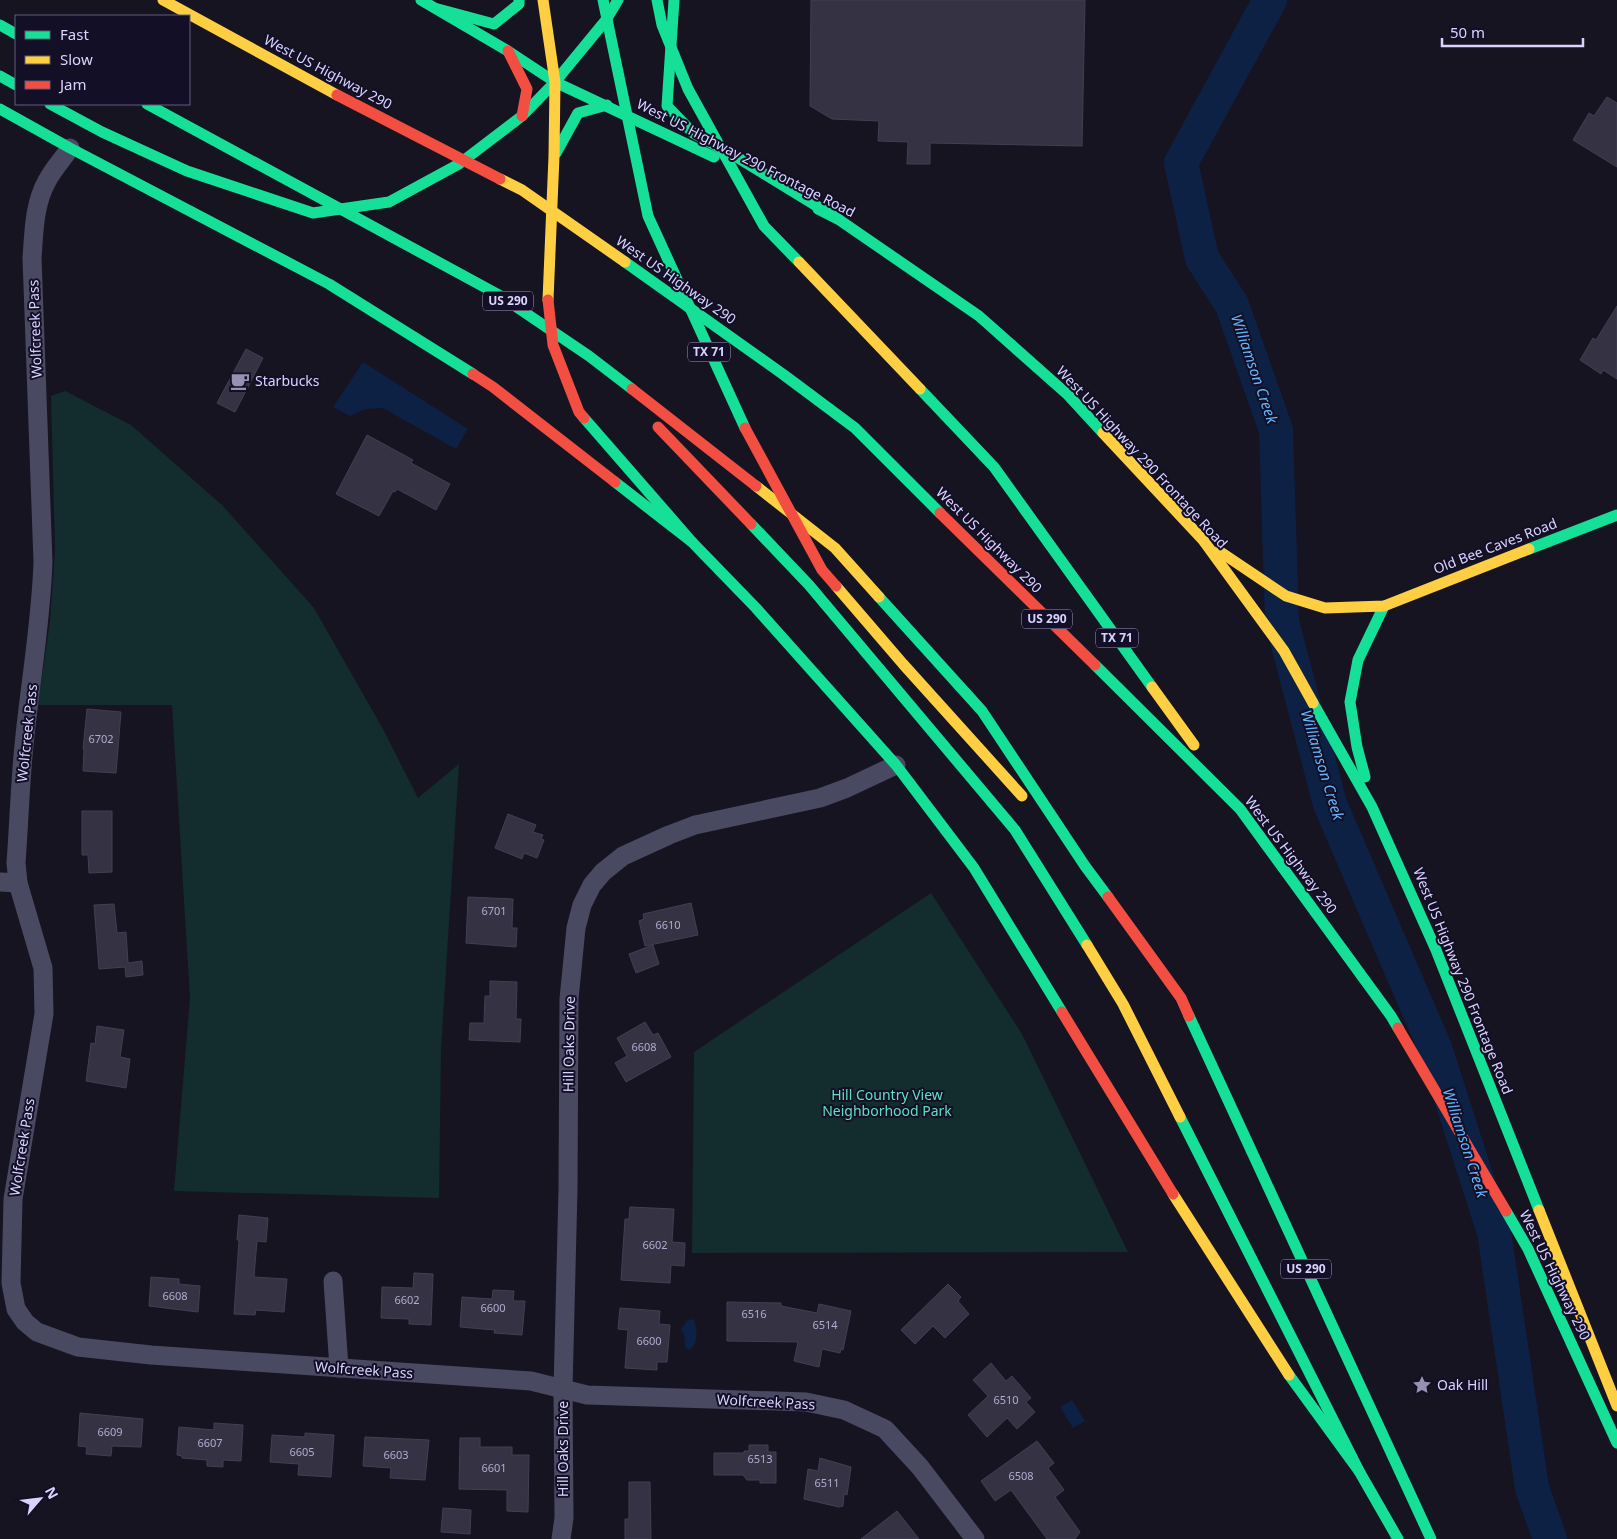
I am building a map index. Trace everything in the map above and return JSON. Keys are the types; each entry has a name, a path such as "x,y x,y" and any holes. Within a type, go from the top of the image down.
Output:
{"main road":[{"name":"West US Highway 290","path":"163,0 362,108 522,190 784,375 855,428 1240,809 1391,1016 1528,1248 1617,1443"},
{"name":"West US Highway 290 Frontage Road","path":"421,0 508,51 555,82 661,131 838,219 979,316 1068,395 1203,540 1284,651 1372,807 1436,950 1617,1406"},
{"path":"438,9 494,24 519,4 519,0"},
{"path":"543,0 555,82 548,297 553,345 579,412 692,542 756,608 896,765 974,868 1179,1204 1294,1384 1359,1471"},
{"name":"TX 71","path":"603,0 648,216 737,413 822,570 903,664 1085,866"},
{"path":"52,105 102,132 187,171 313,213 389,202 459,164 522,116 555,82 606,20 618,0"},
{"name":"TX 71","path":"656,0 662,25 688,89 764,226 994,467 1240,809"},
{"path":"674,0 667,106 693,133 740,159 838,219"},
{"name":"US 290","path":"205,10 362,108"},
{"path":"0,25 15,33"},
{"path":"508,51 527,89 522,116"},
{"path":"0,76 15,84"},
{"name":"US 290","path":"149,105 499,295 589,356 836,548 982,711 1085,866 1180,998 1431,1539"},
{"path":"554,156 578,113 607,105"},
{"path":"0,109 70,148 329,284 493,387 692,542"},
{"path":"589,356 809,585 1015,830 1123,1004 1359,1471 1398,1539"},
{"name":"Old Bee Caves Road","path":"1203,540 1286,596 1326,608 1384,606 1617,515"},
{"path":"1372,807 1357,747 1350,702 1358,660 1384,606"}],"street":[{"name":"Wolfcreek Pass","path":"70,148 48,180 39,200 34,227 33,281 43,562 38,636 24,747 16,863 9,882 43,968 44,1014 13,1199 11,1283 16,1309 25,1322 37,1332 78,1347 151,1355 531,1381 587,1395 806,1402 844,1410 885,1429 920,1467 975,1539"},
{"name":"Hill Oaks Drive","path":"561,1539 564,1518 563,1389 568,1198 569,999 576,928 582,905 592,885 603,872 623,856 669,835 695,825 820,798 847,788 896,765"},
{"path":"333,1281 339,1368"}],"green space":[{"path":"65,391 131,425 222,505 314,608 383,729 418,798 459,764 441,1049 439,1198 174,1191 190,998 172,705 38,705 50,621 55,551 51,396"},
{"name":"Hill Country View Neighborhood Park","path":"931,893 1022,1034 1128,1252 692,1253 694,1052"}],"water":[{"path":"363,362 468,429 456,449 383,408 365,409 350,416 333,407"},
{"path":"691,1319 694,1320 695,1324 696,1339 694,1346 691,1349 687,1349 681,1329"},
{"path":"1072,1400 1085,1421 1073,1428 1060,1407"}],"building":[{"path":"811,0 1085,0 1082,146 930,143 930,164 907,164 908,142 878,141 879,121 832,119 810,106"},
{"path":"1607,97 1617,103 1617,167 1573,140 1589,113 1594,116"},
{"path":"1617,306 1617,379 1603,370 1601,374 1580,360 1593,338 1596,340"},
{"name":"Starbucks","path":"246,349 263,358 235,412 217,403"},
{"path":"367,435 413,460 411,463 450,484 436,510 397,489 395,492 393,491 379,516 336,494"},
{"path":"87,709 121,712 116,773 83,771"},
{"path":"82,811 112,811 112,872 89,873 88,855 82,855"},
{"path":"508,814 536,825 533,832 543,835 541,839 544,840 537,858 524,853 522,859 495,848"},
{"path":"468,897 513,899 512,928 517,928 516,947 466,943"},
{"path":"691,903 698,935 645,946 639,921 644,919 643,914"},
{"path":"114,904 117,933 126,932 128,963 142,961 143,975 126,977 125,967 99,969 94,905"},
{"path":"653,945 659,964 636,973 629,954"},
{"path":"490,981 517,982 516,1019 521,1019 520,1042 469,1040 470,1023 484,1023 485,996 490,996"},
{"path":"645,1022 653,1035 658,1033 671,1057 626,1082 615,1063 627,1056 617,1038"},
{"path":"97,1026 124,1030 120,1057 130,1059 126,1088 86,1081 91,1043 95,1044"},
{"path":"630,1207 674,1209 672,1242 685,1243 684,1266 671,1265 670,1283 621,1280 625,1219 629,1219"},
{"path":"239,1215 268,1218 266,1242 257,1241 254,1277 287,1279 284,1312 256,1310 255,1315 234,1314"},
{"path":"414,1273 433,1274 431,1325 409,1324 409,1319 381,1318 382,1287 413,1288"},
{"path":"151,1277 179,1279 179,1284 200,1286 198,1312 149,1306"},
{"path":"948,1284 961,1297 958,1301 969,1314 945,1338 933,1326 915,1344 901,1330"},
{"path":"493,1290 514,1291 513,1301 525,1301 522,1335 494,1333 495,1330 460,1327 462,1297 492,1299"},
{"path":"727,1302 781,1303 781,1306 817,1313 819,1304 851,1311 843,1350 841,1349 840,1353 822,1349 819,1367 794,1361 798,1342 727,1341"},
{"path":"620,1308 660,1311 659,1324 670,1325 667,1362 657,1362 657,1370 625,1368 628,1330 618,1329"},
{"path":"991,1363 1006,1381 1012,1376 1031,1398 1026,1402 1035,1412 1017,1429 1007,1418 987,1437 968,1415 988,1396 973,1380"},
{"path":"80,1413 143,1419 141,1447 112,1446 111,1456 86,1454 87,1447 78,1446"},
{"path":"214,1423 243,1425 241,1461 223,1460 223,1467 207,1466 207,1460 182,1458 182,1456 177,1455 179,1427 214,1430"},
{"path":"305,1433 334,1435 331,1477 298,1475 299,1464 270,1462 272,1435 305,1437"},
{"path":"365,1437 429,1440 425,1480 390,1478 391,1468 363,1466"},
{"path":"460,1438 480,1438 480,1447 512,1447 512,1455 529,1455 528,1512 507,1511 507,1490 459,1489"},
{"path":"1037,1441 1054,1463 1048,1468 1064,1490 1055,1497 1080,1532 1075,1539 1047,1539 1011,1490 995,1501 981,1481"},
{"path":"749,1445 768,1445 768,1452 776,1452 776,1483 760,1483 760,1480 747,1480 743,1475 714,1475 714,1453 744,1453 744,1451 749,1451"},
{"path":"820,1458 851,1467 847,1495 844,1494 843,1506 839,1507 804,1499 808,1469 818,1471"},
{"path":"629,1482 650,1482 651,1539 625,1539 625,1519 629,1519"},
{"path":"443,1508 471,1510 470,1534 441,1532"},
{"path":"897,1511 919,1539 861,1539"}],"waterway":[{"name":"Williamson Creek","path":"1270,0 1181,163 1202,258 1232,305 1276,430 1282,622 1330,804 1435,1048 1494,1232 1532,1488 1550,1539"}],"traffic: fast":[{"path":"421,0 508,51 555,82 714,157"},
{"path":"438,9 494,24 519,4 519,0"},
{"path":"603,0 648,216 745,428"},
{"path":"52,105 102,132 187,171 313,213 389,202 459,164 522,116 555,82 606,20 618,0"},
{"path":"657,0 662,25 688,89 764,226 799,262"},
{"path":"674,0 667,106 693,133 740,159 838,219"},
{"path":"0,25 15,33"},
{"path":"0,76 15,84"},
{"path":"149,105 499,295 589,356 632,389"},
{"path":"556,153 578,113 607,105"},
{"path":"0,109 70,148 329,284 473,374"},
{"path":"818,209 838,219 979,316 1068,395 1103,433"},
{"path":"625,262 855,428 940,513"},
{"path":"920,389 994,467 1152,687"},
{"path":"584,418 692,542"},
{"path":"615,482 692,542 756,608 896,765 974,868 1062,1012"},
{"path":"1529,549 1617,515"},
{"path":"751,524 809,585 1015,830 1087,945"},
{"path":"879,597 982,711 1085,866 1108,897"},
{"path":"1365,777 1357,747 1350,702 1358,660 1384,606"},
{"path":"1095,665 1240,809 1398,1028"},
{"path":"1313,703 1372,807 1436,950 1539,1210"},
{"path":"1189,1016 1431,1539"},
{"path":"1180,1117 1359,1471"},
{"path":"1506,1211 1528,1249 1617,1443"},
{"path":"1289,1375 1359,1471 1398,1539"}],"traffic: slow":[{"path":"163,0 337,95"},
{"path":"543,0 555,82 548,300"},
{"path":"500,179 522,190 625,262"},
{"path":"799,262 920,389"},
{"path":"1103,433 1203,540 1284,651 1313,703"},
{"path":"756,486 835,548 879,597"},
{"path":"1219,551 1286,596 1325,608 1384,606 1529,549"},
{"path":"836,586 903,664 1022,796"},
{"path":"1152,687 1194,745"},
{"path":"1087,945 1123,1004 1180,1117"},
{"path":"1173,1194 1289,1375"},
{"path":"1539,1210 1617,1406"}],"traffic: jam":[{"path":"508,51 527,89 522,116"},
{"path":"337,95 500,179"},
{"path":"548,300 553,345 579,412 584,418"},
{"path":"473,374 493,387 615,482"},
{"path":"632,389 756,486"},
{"path":"658,427 751,524"},
{"path":"745,428 822,570 836,586"},
{"path":"940,513 1095,665"},
{"path":"1108,897 1181,998 1189,1016"},
{"path":"1062,1012 1173,1194"},
{"path":"1398,1028 1506,1211"}],"place":[{"name":"Starbucks","path":"240,381"},
{"name":"Oak Hill","path":"1422,1385"}]}
